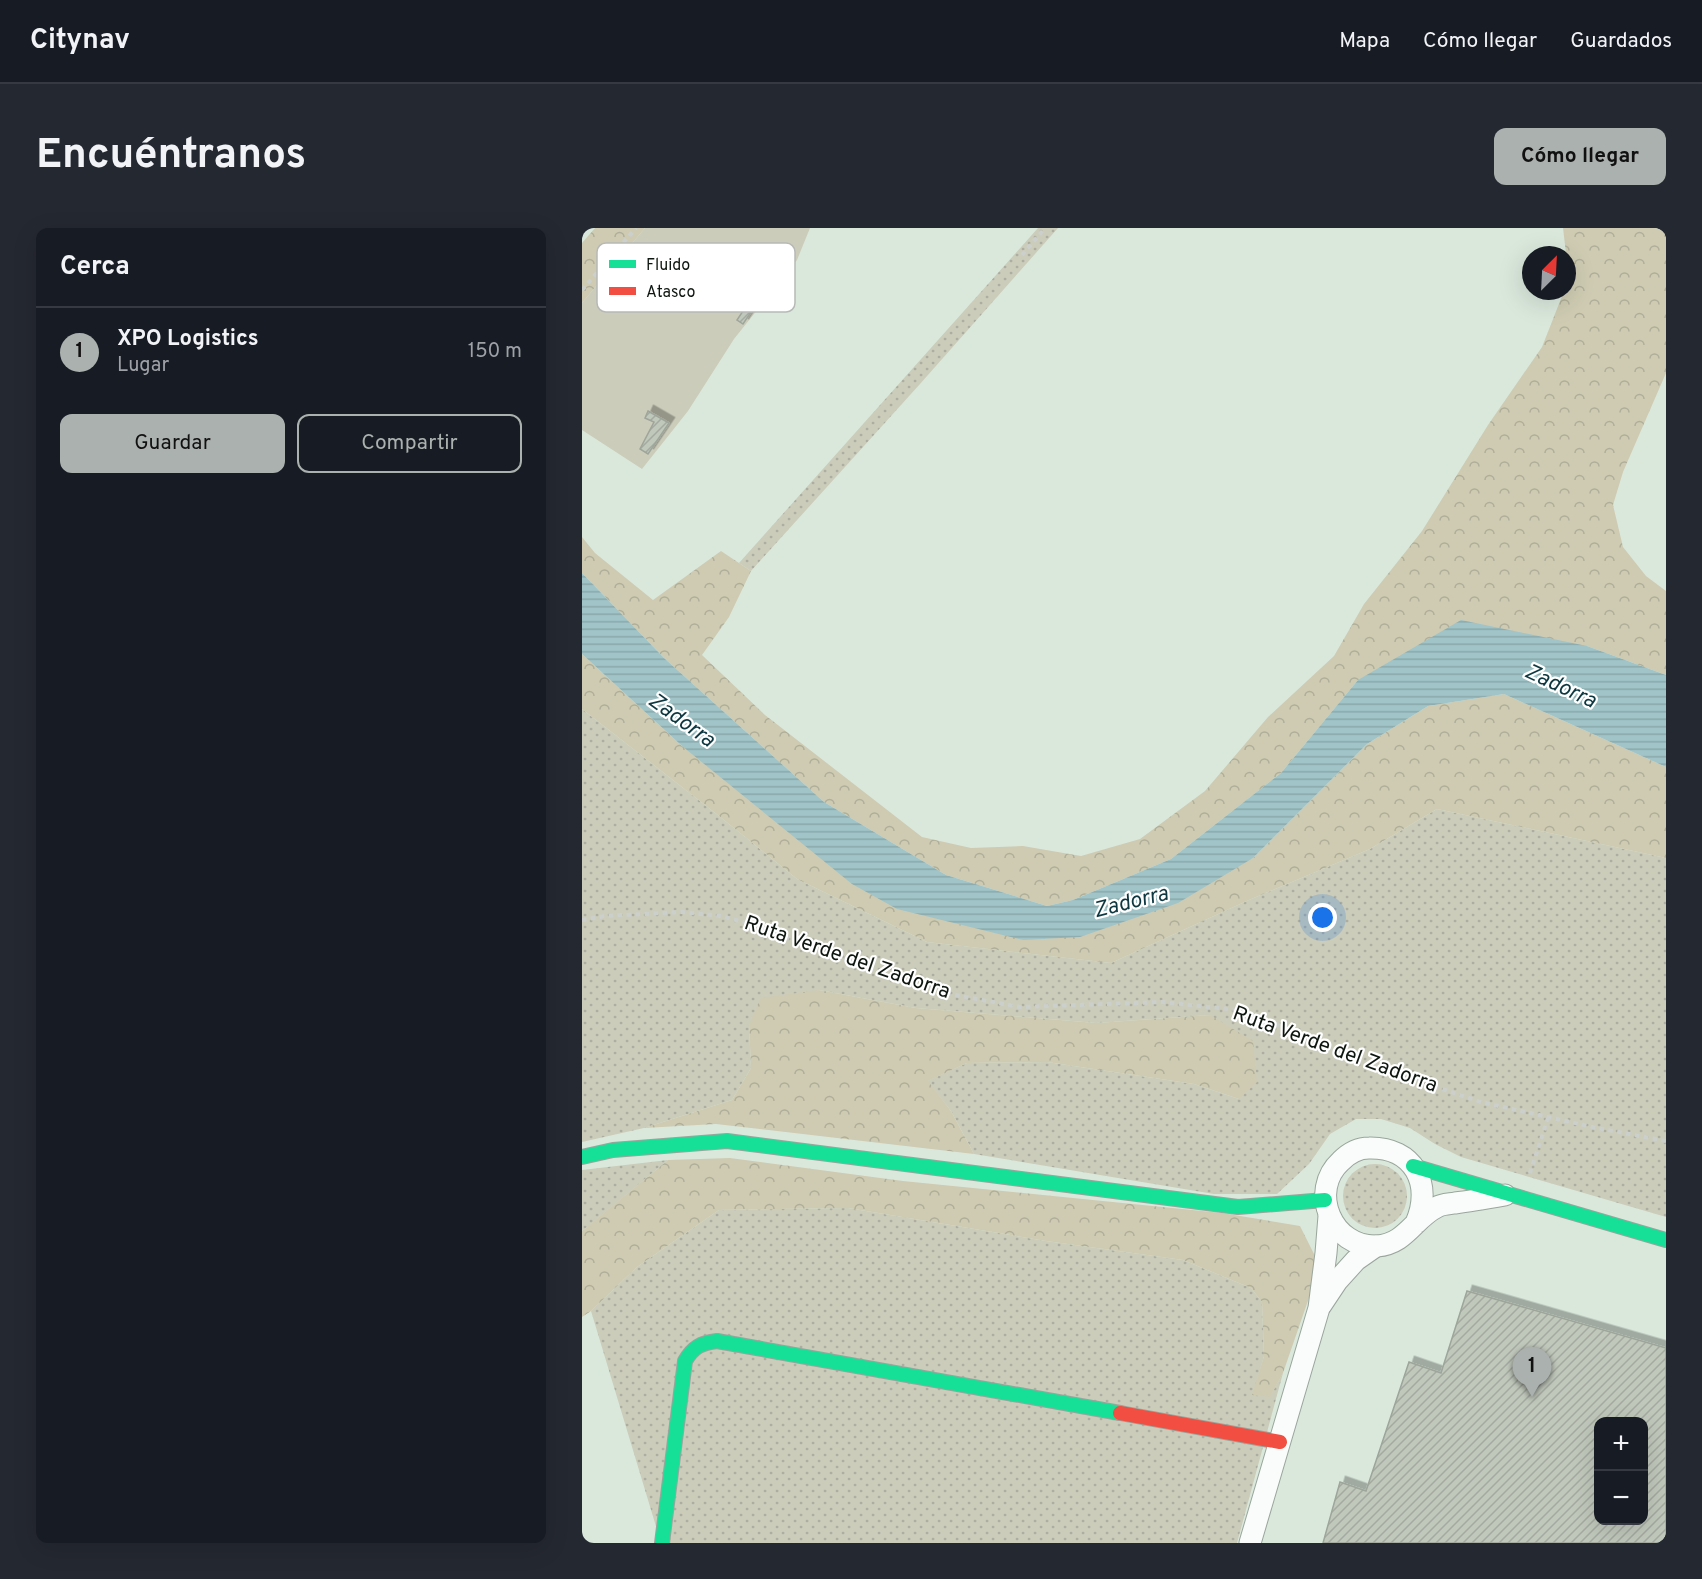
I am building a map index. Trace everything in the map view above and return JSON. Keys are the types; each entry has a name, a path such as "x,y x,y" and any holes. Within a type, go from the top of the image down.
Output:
{"street":[{"path":"582,1157 614,1150 727,1141 1238,1207 1327,1208"},
{"path":"1250,1543 1319,1308 1327,1182 1335,1167 1348,1154 1365,1148 1383,1148 1399,1154 1413,1166 1424,1194 1422,1209 1416,1223"},
{"path":"1413,1166 1666,1240"},
{"path":"1327,1208 1337,1229 1348,1239 1376,1246 1392,1243 1406,1235 1416,1223 1437,1206 1512,1194"},
{"path":"1319,1308 1337,1281 1356,1260 1376,1246"},
{"path":"662,1543 685,1361 692,1349 701,1343 717,1341 1280,1442"}],"path":[{"path":"623,243 636,228"},
{"path":"1022,255 1046,228"},
{"path":"582,290 597,273"},
{"name":"Ruta Verde del Zadorra","path":"582,920 605,916 682,912 721,916 754,925 888,976 950,994 1020,1007 1162,1002 1237,1010 1380,1068 1481,1102 1548,1118 1666,1141"},
{"path":"1529,1176 1548,1118"}],"green space":[{"path":"595,228 645,228 632,243 597,243 597,285 582,303 582,243"},
{"path":"645,228 810,228 795,263 795,243 632,243"},
{"path":"1038,228 1058,228 751,571 739,563"},
{"path":"1563,228 1666,228 1666,373 1623,472 1613,505 1623,547 1646,576 1666,591 1666,675 1587,646 1358,680 1281,773 1171,859 1073,900 1047,906 946,875 824,802 664,658 582,573 582,537 595,553 653,600 721,551 751,571 729,617 702,655 765,715 922,837 971,848 1023,846 1081,856 1140,839 1205,791 1268,717 1334,656 1364,604 1422,531 1488,425 1542,347 1560,300 1576,300 1576,246 1565,246"},
{"path":"597,285 597,312 756,312 734,339 688,411 642,469 582,430 582,303"},
{"path":"582,654 682,746 1023,940 1253,858 1367,744 1428,706 1504,694 1666,767 1666,858 1437,809 1370,849 1249,900 1111,963 927,942 797,879 582,709"},
{"path":"582,709 797,879 927,942 1111,963 1249,900 1370,849 1437,809 1666,858 1666,1217 1461,1157 1410,1128 1381,1119 1356,1119 1330,1134 1309,1164 1277,1194 1214,1194 974,1154 951,1111 927,1081 967,1063 1047,1062 1194,1084 1239,1099 1210,1015 1096,1023 916,1008 819,990 749,1025 751,1068 732,1100 644,1128 582,1142"},
{"path":"819,990 916,1008 1096,1023 1210,1015 1253,1041 1257,1082 1239,1099 1194,1084 1047,1062 967,1063 928,1081 951,1111 974,1154 716,1124 644,1128 732,1100 751,1068 749,1025 761,998"},
{"path":"730,1158 903,1181 1222,1213 1300,1226 1320,1266 1283,1373 1270,1397 1252,1395 1264,1356 1262,1302 1251,1288 1183,1260 1046,1241 848,1208 719,1210 637,1267 582,1317 582,1231 668,1160"},
{"path":"668,1160 590,1225 582,1231 582,1170"},
{"path":"1375,1164 1398,1173 1407,1196 1398,1219 1375,1228 1352,1219 1343,1196 1352,1173"},
{"path":"848,1208 1046,1241 1183,1260 1251,1288 1262,1302 1264,1356 1253,1395 1270,1396 1283,1373 1237,1543 658,1543 658,1533 591,1311 637,1267 719,1210"}],"water":[{"name":"Zadorra","path":"582,573 664,658 824,802 946,875 1047,906 1073,900 1171,859 1281,773 1358,680 1461,620 1587,646 1666,675 1666,767 1504,694 1428,706 1367,744 1253,858 1178,903 1080,937 1023,940 897,909 852,884 682,746 582,654"}],"building":[{"path":"742,312 751,312 743,324 737,320"},
{"path":"648,411 669,423 648,454 640,449 654,422 645,418"},
{"path":"1467,1291 1666,1348 1666,1543 1323,1543 1340,1482 1366,1491 1409,1362 1441,1373"}],"traffic: fast":[{"path":"582,1157 613,1150 727,1141 1238,1207 1325,1200"},
{"path":"1413,1166 1666,1240"},
{"path":"662,1543 685,1361 694,1349 706,1343 717,1341 1120,1413"}],"traffic: jam":[{"path":"1120,1413 1280,1442"}],"place":[{"name":"XPO Logistics","path":"1532,1397"}]}
